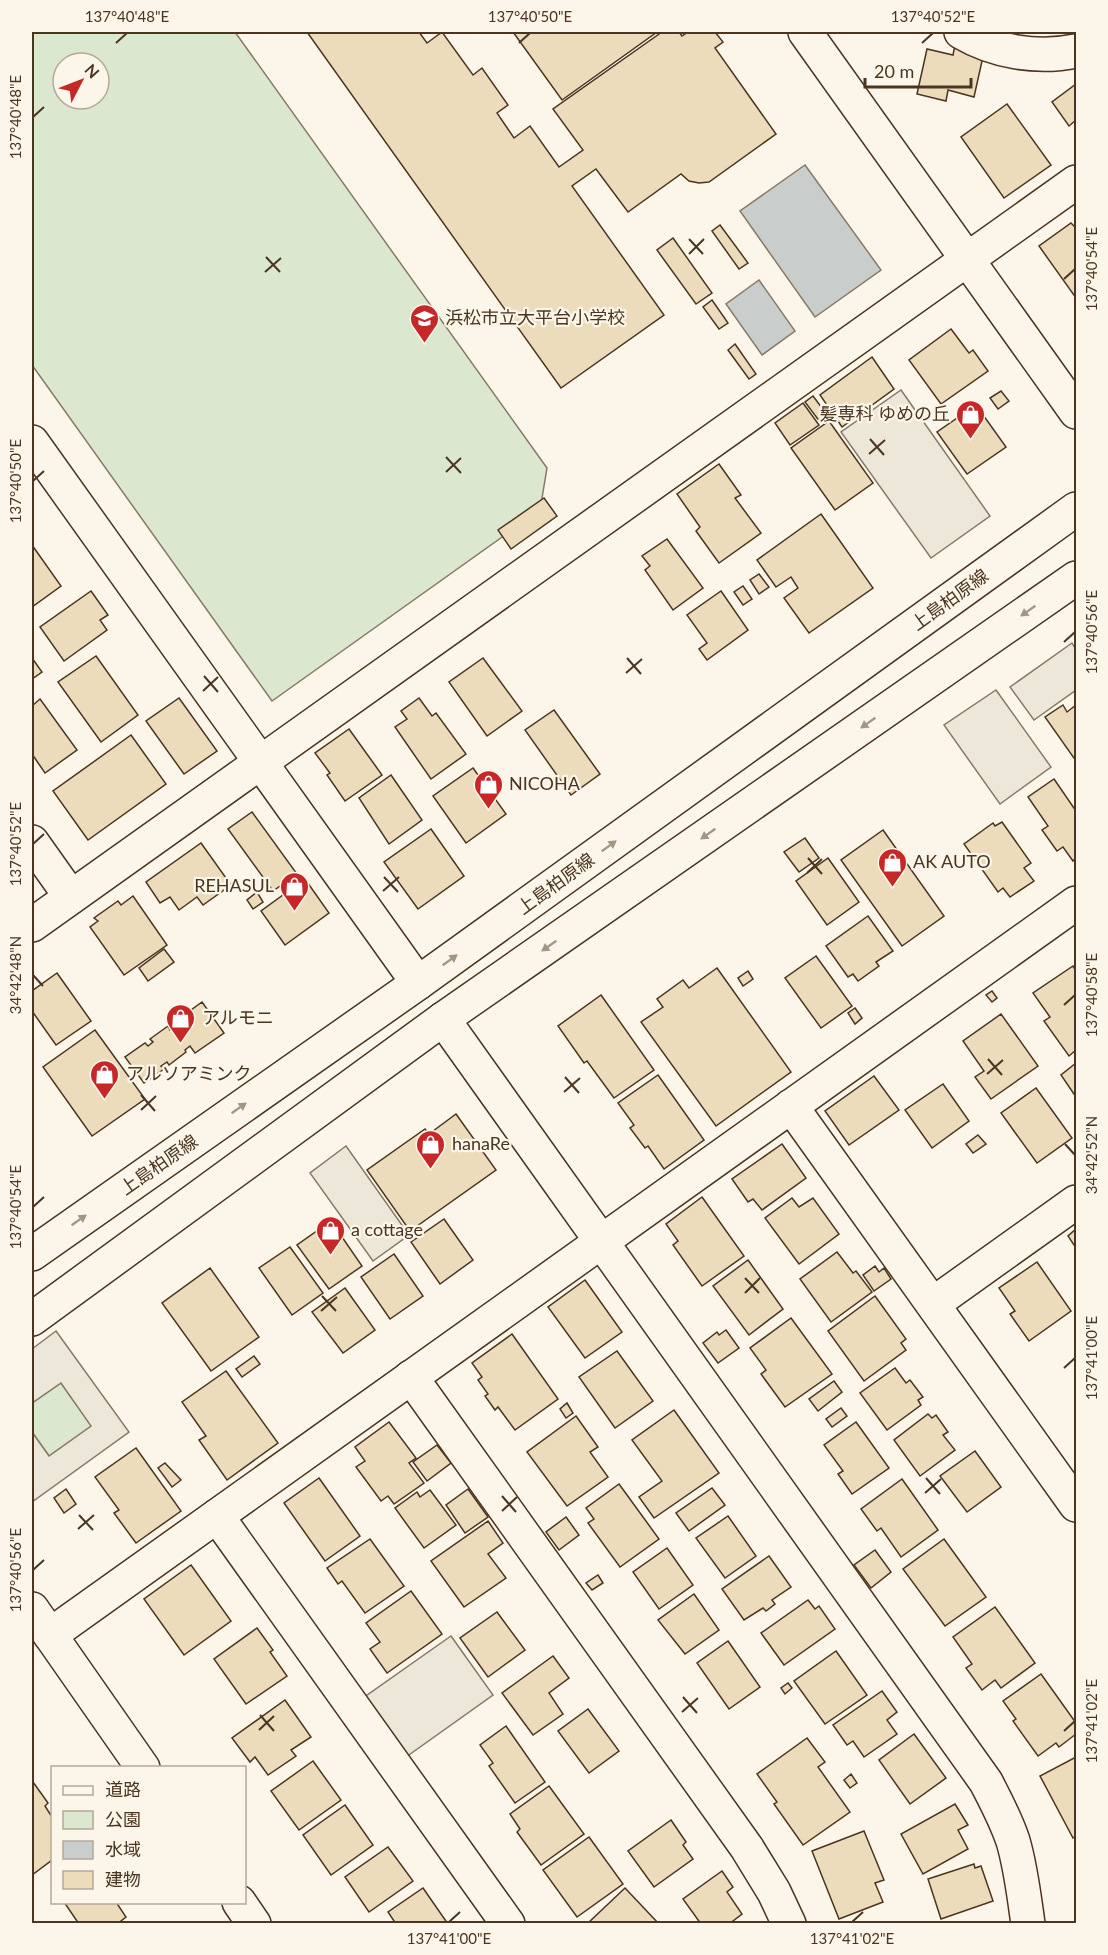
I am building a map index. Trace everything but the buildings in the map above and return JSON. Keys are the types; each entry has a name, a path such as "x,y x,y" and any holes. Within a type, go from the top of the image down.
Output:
{"street":[{"path":"961,32 980,42 1015,51 1048,55 1077,51"},
{"path":"817,36 967,258 1077,412"},
{"path":"32,925 967,258 1077,182"},
{"path":"32,442 418,983"},
{"name":"上島柏原線","path":"32,1254 418,983 1077,509"},
{"path":"32,1319 443,1020 1077,578"},
{"path":"32,842 71,897"},
{"path":"142,1766 41,1622 216,1516 1077,903"},
{"path":"443,1020 986,1782 1013,1840 1021,1871 1028,1923"},
{"path":"791,1106 1077,1505"},
{"path":"933,1304 1077,1202"},
{"path":"411,1377 747,1848 774,1892 789,1923"},
{"path":"216,1516 508,1923"},
{"path":"240,1904 254,1923"}],"green space":[{"path":"32,32 235,32 547,468 540,510 272,701 32,365"},
{"path":"61,1383 92,1426 49,1456 32,1432 32,1403"}],"shaded area":[{"path":"901,390 990,516 931,558 841,432"},
{"path":"1072,643 1076,650 1076,690 1034,720 1010,687"},
{"path":"996,690 1051,767 1000,804 944,725"},
{"path":"346,1146 409,1235 373,1261 310,1173"},
{"path":"56,1331 129,1432 32,1502 32,1432 49,1456 91,1426 61,1383 32,1403 32,1349"},
{"path":"451,1636 493,1695 406,1757 363,1698"}],"water":[{"path":"805,165 881,270 815,317 740,211"},
{"path":"759,280 795,331 762,355 726,304"}],"place":[{"name":"浜松市立大平台小学校","path":"424,344"},
{"name":"髪専科 ゆめの丘","path":"971,440"},
{"name":"NICOHA","path":"488,810"},
{"name":"AK AUTO","path":"892,888"},
{"name":"REHASUL","path":"295,912"},
{"name":"アルモニ","path":"181,1044"},
{"name":"アルソアミンク","path":"105,1100"},
{"name":"hanaRe","path":"431,1170"},
{"name":"a cottage","path":"330,1256"}]}
